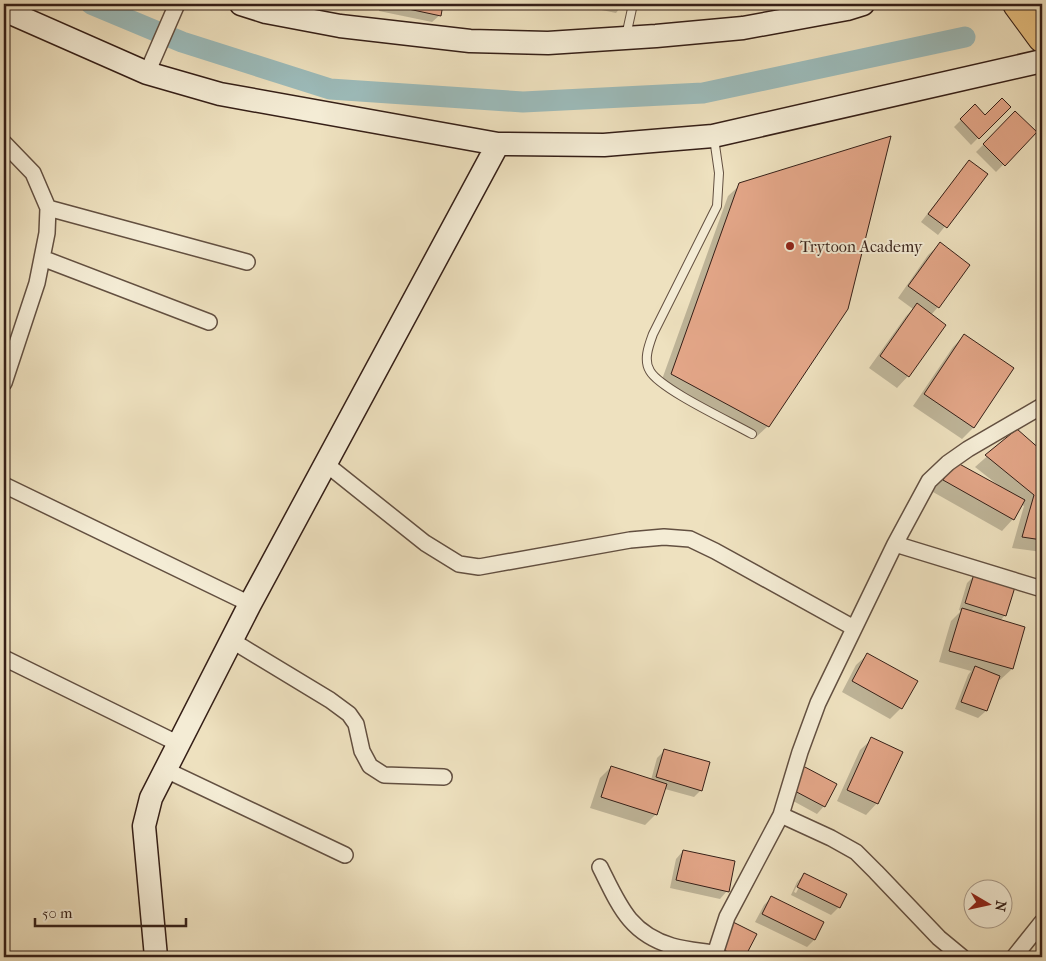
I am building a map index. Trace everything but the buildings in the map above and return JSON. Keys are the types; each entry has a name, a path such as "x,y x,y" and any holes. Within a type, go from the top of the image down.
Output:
{"highway":[{"path":"1016,4 1042,38"}],"street":[{"path":"147,73 177,4"},
{"path":"242,4 266,12 340,26 470,41 548,43 743,28 863,4"},
{"path":"4,10 147,73 220,94 498,144 604,145 713,136 1042,61"},
{"path":"4,143 33,173 48,208 47,234 37,283 4,383"},
{"path":"156,957 144,826 152,798 250,604 498,144"},
{"path":"48,208 247,262"},
{"path":"42,258 209,322"},
{"path":"600,867 617,903 633,925 653,939 674,947 714,955 726,918 781,815 800,752 818,703 895,544 929,482 948,463 968,449 1042,406"},
{"path":"326,464 425,543 459,564 479,567 630,540 664,537 690,539 716,551 854,628"},
{"path":"4,485 250,604"},
{"path":"895,544 1042,589"},
{"path":"231,640 330,700 349,714 356,724 362,751 370,766 384,775 444,777"},
{"path":"4,658 179,744"},
{"path":"166,770 345,855"},
{"path":"781,815 856,852 939,938 962,957"},
{"path":"1014,957 1042,922"}],"lane":[{"path":"626,38 633,4"},
{"path":"713,136 719,173 717,206 653,334 646,355 649,371 662,384 752,434"}],"waterway":[{"path":"91,4 182,42 330,89 523,102 703,93 965,37"}],"place":[{"name":"Trytoon Academy","path":"790,246"}]}
